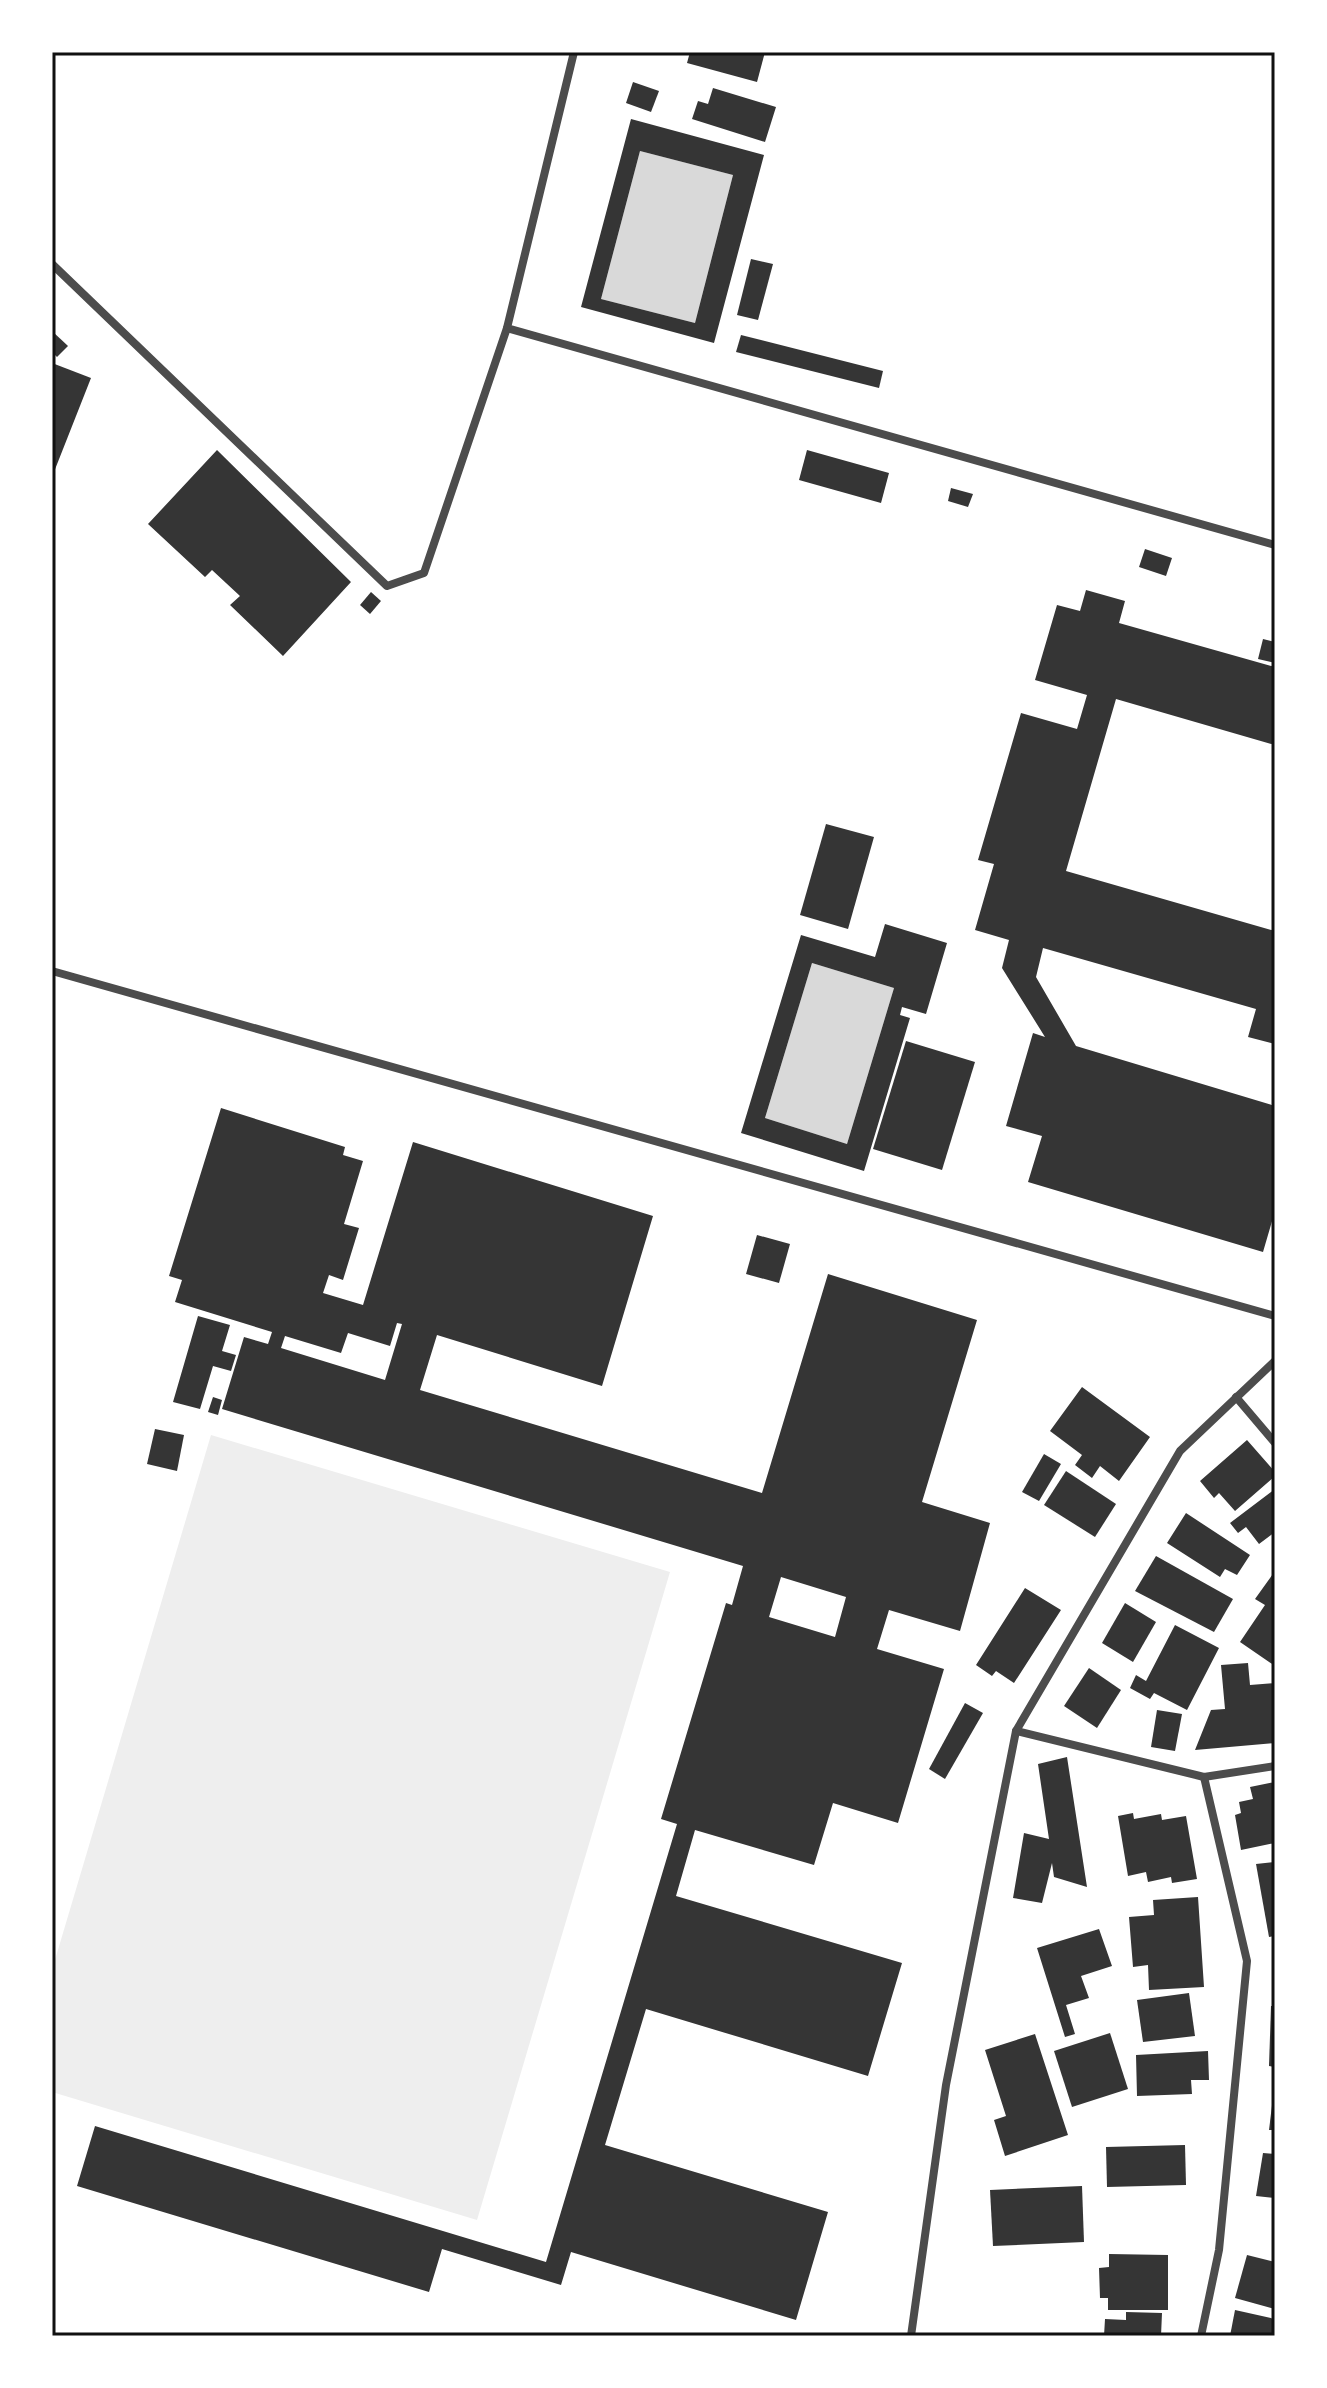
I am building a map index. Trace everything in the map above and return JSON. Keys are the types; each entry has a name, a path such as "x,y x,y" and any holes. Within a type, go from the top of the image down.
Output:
{"street":[{"path":"52,264 387,586 424,573 507,328 574,52"},
{"path":"507,328 1275,545"},
{"path":"52,971 1275,1316"},
{"path":"911,2336 946,2085 1016,1731 1180,1451 1275,1361"},
{"path":"1236,1397 1275,1443"},
{"path":"1016,1731 1204,1777 1275,1766"},
{"path":"1201,2336 1219,2250 1247,1961 1204,1777"}],"shaded area":[{"path":"640,151 733,175 695,323 601,299"},
{"path":"812,963 894,988 847,1144 765,1118"},
{"path":"211,1435 670,1572 477,2220 52,2092 52,1970"}],"building":[{"path":"690,52 765,52 757,82 687,63"},
{"path":"633,82 659,91 651,112 626,103"},
{"path":"713,88 776,107 765,142 692,119 698,101 708,104"},
{"path":"631,119 764,155 714,343 581,307","holes":["640,151 733,175 695,323 601,299"]},
{"path":"751,259 773,264 758,320 737,315"},
{"path":"52,331 68,346 57,357 52,352"},
{"path":"741,335 883,371 879,388 736,352"},
{"path":"52,363 91,378 52,477"},
{"path":"217,450 351,582 283,656 230,605 240,596 212,570 205,577 148,524"},
{"path":"807,450 889,473 881,503 799,480"},
{"path":"951,488 973,494 968,507 948,501"},
{"path":"1145,549 1172,558 1166,576 1139,567"},
{"path":"1086,590 1125,601 1119,623 1275,667 1275,745 1116,699 1066,871 1275,931 1275,1044 1248,1037 1256,1009 1043,948 1036,977 1076,1046 1275,1106 1275,1211 1263,1252 1028,1182 1042,1136 1006,1126 1033,1033 1045,1037 1002,968 1009,940 975,930 994,864 978,860 1021,713 1077,729 1087,695 1035,680 1057,605 1080,611"},
{"path":"371,592 381,601 370,614 360,605"},
{"path":"1263,639 1275,642 1275,663 1258,659"},
{"path":"826,824 874,837 848,929 800,915"},
{"path":"885,924 947,943 926,1014 902,1007 900,1015 910,1018 864,1171 741,1133 801,935 875,957","holes":["812,963 894,988 847,1144 765,1118"]},
{"path":"906,1041 975,1062 942,1170 873,1149"},
{"path":"221,1108 345,1147 343,1155 363,1161 344,1224 359,1228 343,1280 329,1275 323,1293 363,1305 413,1142 653,1216 602,1386 437,1335 420,1390 762,1493 828,1274 977,1320 922,1502 990,1523 960,1631 889,1610 877,1649 944,1669 898,1823 833,1803 814,1865 695,1830 676,1896 902,1963 868,2076 646,2009 605,2145 828,2212 796,2320 571,2252 561,2285 442,2249 429,2292 77,2186 95,2126 546,2262 677,1824 661,1819 726,1603 732,1605 743,1566 222,1409 244,1337 268,1344 272,1332 175,1302 182,1280 169,1276","holes":["397,1323 402,1324 385,1380 281,1348 285,1336 341,1353 348,1333 390,1346","781,1577 846,1597 835,1637 769,1617"]},
{"path":"757,1235 790,1244 779,1283 746,1274"},
{"path":"198,1316 230,1325 222,1351 236,1355 231,1371 213,1366 200,1409 173,1402"},
{"path":"1082,1387 1150,1437 1119,1481 1100,1466 1092,1478 1075,1465 1082,1455 1050,1431"},
{"path":"213,1397 222,1400 218,1415 208,1412"},
{"path":"155,1429 184,1435 177,1471 147,1464"},
{"path":"1247,1440 1275,1472 1275,1476 1235,1511 1219,1493 1214,1498 1200,1481"},
{"path":"1044,1454 1061,1464 1039,1501 1022,1492"},
{"path":"1066,1471 1116,1504 1095,1537 1044,1505"},
{"path":"1275,1489 1275,1532 1259,1544 1246,1527 1238,1533 1230,1523"},
{"path":"1186,1513 1250,1555 1237,1575 1225,1569 1220,1577 1167,1543"},
{"path":"1156,1556 1233,1599 1214,1632 1135,1591"},
{"path":"1275,1571 1275,1666 1240,1642 1265,1605 1255,1599"},
{"path":"1025,1588 1061,1610 1014,1683 996,1671 992,1676 976,1665"},
{"path":"1125,1603 1156,1622 1133,1662 1102,1643"},
{"path":"1175,1625 1219,1648 1187,1710 1154,1693 1150,1699 1130,1688 1136,1675 1146,1681"},
{"path":"1248,1663 1250,1685 1275,1683 1275,1743 1195,1750 1211,1710 1225,1709 1221,1665"},
{"path":"1089,1668 1121,1690 1097,1728 1064,1706"},
{"path":"965,1703 983,1713 945,1779 929,1769"},
{"path":"1157,1710 1182,1714 1175,1751 1151,1747"},
{"path":"1067,1757 1087,1887 1054,1877 1052,1863 1042,1903 1013,1898 1024,1833 1049,1839 1038,1764"},
{"path":"1275,1782 1275,1843 1241,1850 1235,1815 1241,1813 1239,1802 1253,1799 1250,1787"},
{"path":"1133,1813 1134,1819 1161,1814 1162,1820 1186,1816 1197,1879 1172,1883 1171,1877 1148,1882 1146,1872 1128,1876 1118,1816"},
{"path":"1275,1862 1275,1936 1269,1937 1256,1864"},
{"path":"1198,1897 1204,1987 1149,1990 1148,1965 1133,1967 1129,1917 1154,1915 1153,1900"},
{"path":"1099,1929 1112,1966 1081,1976 1089,1998 1066,2005 1075,2034 1065,2037 1037,1948"},
{"path":"1189,1993 1195,2036 1143,2042 1137,2000"},
{"path":"1271,2006 1275,2006 1275,2067 1269,2066"},
{"path":"1110,2033 1128,2089 1072,2107 1054,2051"},
{"path":"1035,2034 1068,2135 1005,2156 994,2120 1006,2116 985,2050"},
{"path":"1208,2051 1209,2080 1191,2080 1192,2094 1137,2096 1136,2055"},
{"path":"1273,2097 1275,2130 1269,2130"},
{"path":"1185,2145 1186,2185 1107,2187 1106,2147"},
{"path":"1263,2153 1275,2154 1275,2198 1256,2196"},
{"path":"1082,2186 1084,2242 993,2246 990,2190"},
{"path":"1109,2254 1168,2255 1168,2310 1108,2310 1108,2298 1100,2298 1099,2268 1109,2267"},
{"path":"1247,2255 1275,2262 1275,2309 1235,2298"},
{"path":"1235,2310 1275,2319 1275,2336 1230,2336"},
{"path":"1126,2312 1162,2313 1161,2336 1104,2336 1105,2319 1126,2320"}]}
